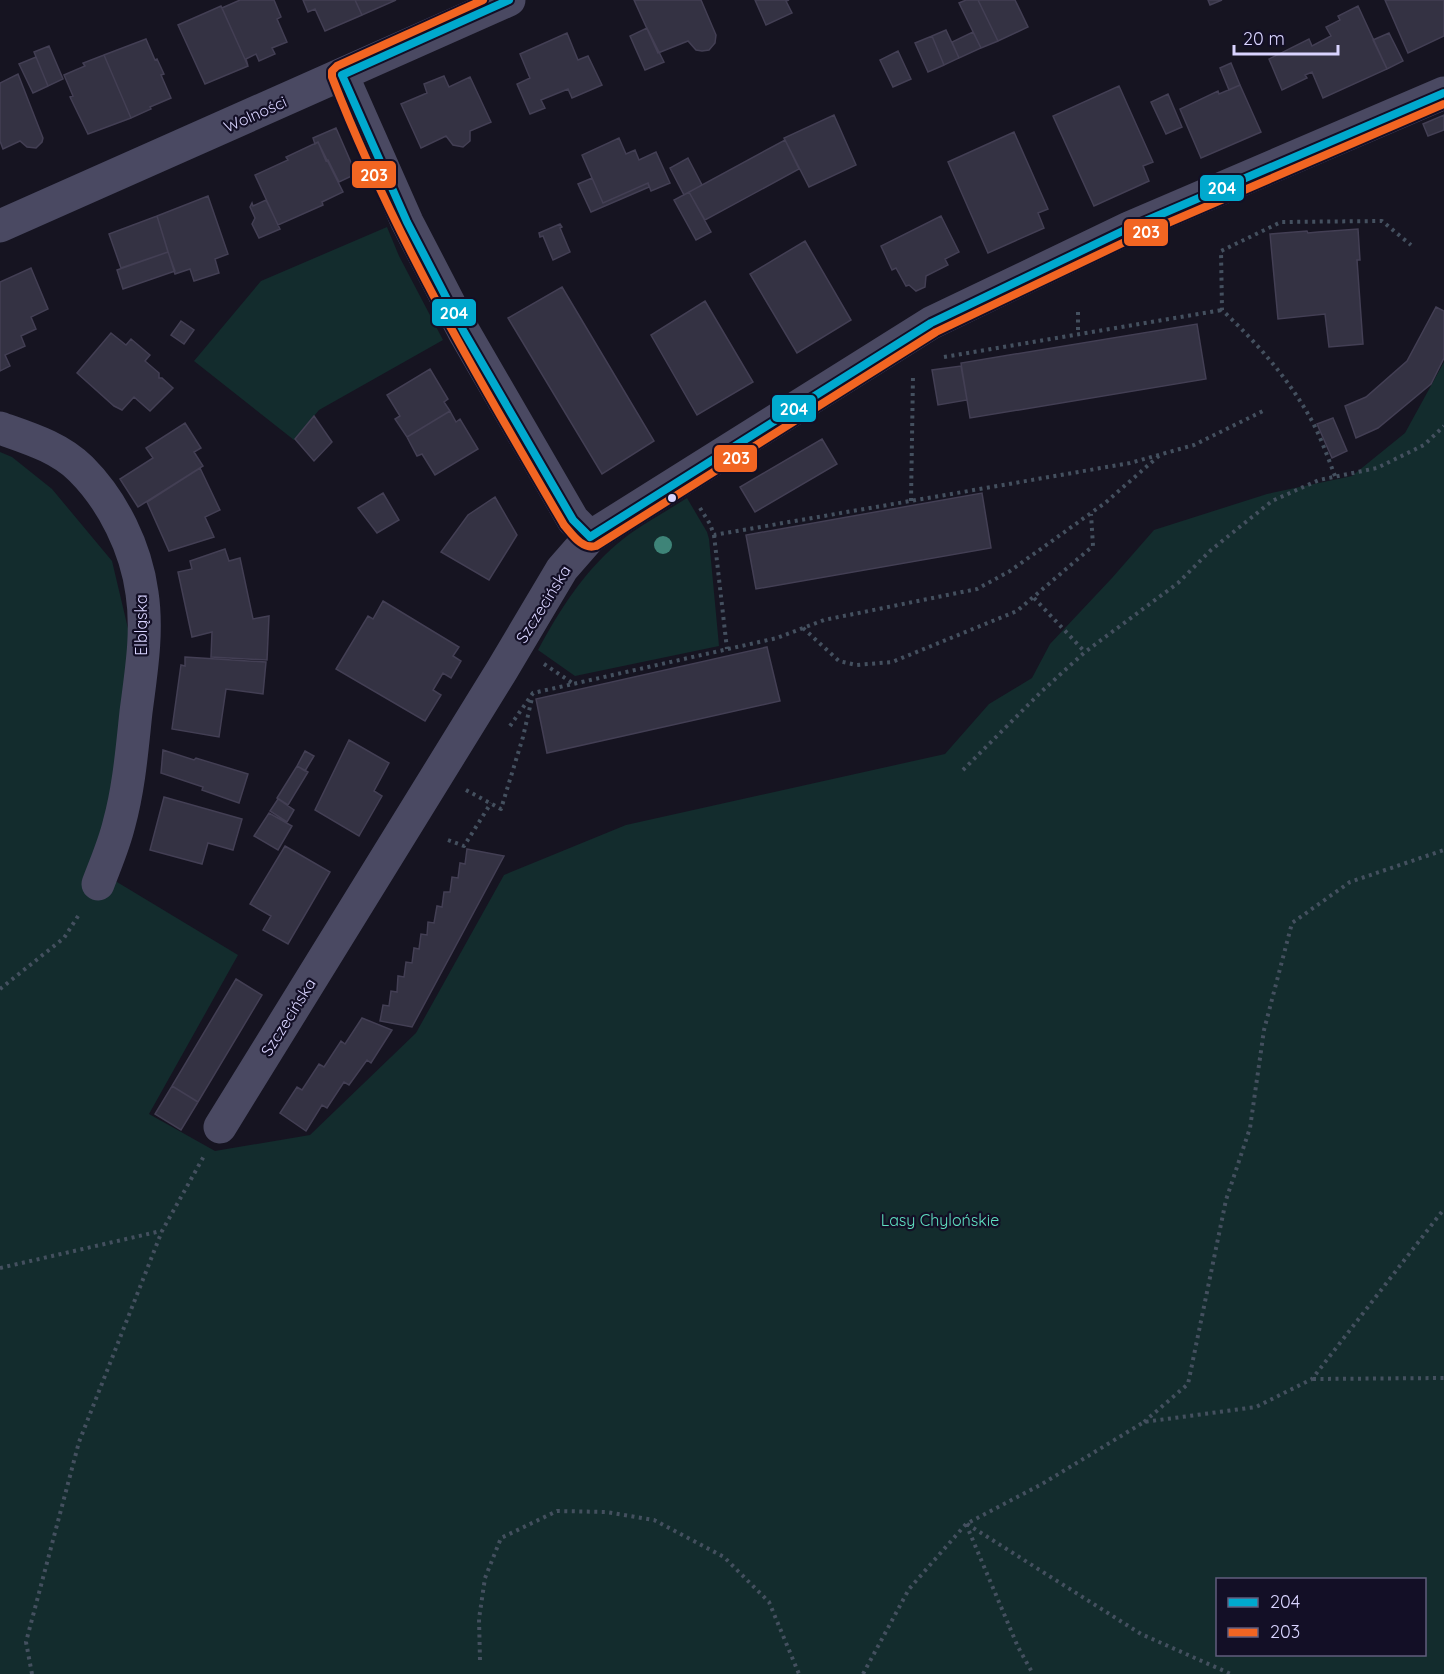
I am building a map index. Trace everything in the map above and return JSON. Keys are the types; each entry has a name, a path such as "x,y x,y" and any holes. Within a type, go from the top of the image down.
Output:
{"street":[{"name":"Wolności","path":"0,226 509,0"},
{"path":"342,75 407,222 464,332 573,520 590,537"},
{"name":"Szczecińska","path":"220,1127 562,569 590,537 931,323 1129,228 1444,93"},
{"name":"Elbląska","path":"0,428 46,444 80,468 117,514 135,564 142,593 144,618 140,678 131,755 119,825 98,884"}],"path":[{"path":"1335,476 1312,422 1295,394 1255,341 1222,310 1221,251 1281,222 1382,221 1411,245"},
{"path":"939,358 1222,310"},
{"path":"1077,312 1078,334"},
{"path":"911,501 914,374"},
{"path":"714,535 1130,463 1194,445 1263,411"},
{"path":"963,770 1042,691 1085,652 1178,583 1211,550 1272,501 1318,480 1377,468 1424,445 1444,426"},
{"path":"470,792 501,808 523,737 533,693 777,638 824,620 977,589 1010,571 1091,514 1161,454"},
{"path":"803,628 838,661 856,665 892,662 1017,611 1093,546 1091,514"},
{"path":"710,524 714,535 727,649"},
{"path":"1034,598 1085,652"},
{"path":"540,661 574,684"},
{"path":"448,840 464,846 491,803"},
{"path":"862,1674 909,1589 966,1524 1042,1484 1144,1422 1188,1384 1226,1200 1250,1128 1264,1030 1292,922 1350,882 1444,850"},
{"path":"0,989 64,938 98,884"},
{"path":"32,1674 26,1642 79,1442 162,1231 220,1127"},
{"path":"1144,1422 1256,1407 1312,1379 1444,1209"},
{"path":"0,1268 162,1231"},
{"path":"1312,1379 1444,1378"},
{"path":"480,1660 479,1618 485,1578 501,1538 557,1511 606,1512 654,1520 724,1557 769,1602 799,1674"},
{"path":"966,1524 1018,1647 1033,1674"},
{"path":"966,1524 1141,1634 1231,1674"}],"green space":[{"path":"387,227 399,256 443,340 319,410 294,440 194,361 261,281"},
{"name":"Lasy Chylońskie","path":"1444,362 1444,1674 0,1674 0,452 12,457 52,489 112,561 130,637 112,879 238,955 149,1114 215,1151 310,1135 416,1033 504,875 626,825 945,754 989,704 1032,678 1050,644 1154,530 1267,494 1352,476 1405,433"},
{"path":"687,498 709,539 719,646 575,676 538,650 554,621 593,567 634,531"}],"building":[{"path":"240,0 274,0 281,17 277,19 287,42 272,48 275,54 259,61 256,54 246,59 248,66 222,8"},
{"path":"303,0 355,0 362,15 325,31 315,9 308,12"},
{"path":"355,0 396,0 362,15"},
{"path":"634,0 701,0 716,35 715,43 709,50 702,51 696,50 688,41 658,53"},
{"path":"755,0 789,0 786,1 792,13 766,25"},
{"path":"966,0 978,0 998,41 981,48 959,3"},
{"path":"978,0 1015,0 1028,27 998,41"},
{"path":"1208,0 1222,0 1210,5"},
{"path":"1385,0 1444,0 1444,36 1408,53"},
{"path":"221,6 248,66 205,84 178,25"},
{"path":"1358,6 1387,69 1323,98 1312,72 1305,75 1307,78 1282,90 1269,59 1309,39 1312,46 1331,36 1326,27 1340,20 1338,16"},
{"path":"647,28 664,62 645,70 630,36"},
{"path":"946,30 959,58 944,65 932,36"},
{"path":"973,32 981,48 959,58 952,42"},
{"path":"567,33 578,60 588,56 602,85 572,98 568,89 541,100 545,108 530,114 517,84 530,78 520,54"},
{"path":"1389,33 1403,61 1387,69 1373,40"},
{"path":"932,36 944,65 928,72 915,43"},
{"path":"146,39 164,74 161,75 171,98 131,118 104,55"},
{"path":"49,46 63,79 48,86 34,52"},
{"path":"898,51 911,79 893,87 880,60"},
{"path":"104,55 131,118 88,134 70,97 73,96 64,75 85,66 83,63"},
{"path":"36,57 48,86 33,93 19,64"},
{"path":"1231,63 1240,85 1229,90 1220,68"},
{"path":"18,74 43,138 36,148 27,147 20,141 3,149 0,141 0,83"},
{"path":"444,76 449,87 470,77 491,122 470,131 470,141 463,147 453,145 446,136 421,148 401,104 427,93 424,84"},
{"path":"1240,85 1261,132 1201,158 1180,109 1218,91 1219,94"},
{"path":"1119,86 1153,162 1143,166 1149,181 1094,206 1053,116"},
{"path":"1168,94 1182,127 1166,134 1151,102"},
{"path":"834,115 856,165 809,187 784,138"},
{"path":"1444,115 1444,130 1428,136 1423,124"},
{"path":"336,128 356,174 339,182 318,142 315,144 313,138"},
{"path":"1014,132 1048,209 1038,213 1044,228 988,253 948,162"},
{"path":"619,138 626,154 635,150 639,160 656,152 670,183 651,191 648,183 603,203 582,155"},
{"path":"785,140 799,169 705,220 689,192"},
{"path":"318,142 343,192 322,202 323,205 278,225 255,175 288,160 286,157"},
{"path":"688,158 702,185 684,195 670,168"},
{"path":"592,178 603,203 648,183 649,187 591,212 578,184"},
{"path":"689,192 711,232 696,240 674,200"},
{"path":"208,196 228,254 215,259 219,273 194,281 190,269 175,274 157,216"},
{"path":"266,200 280,229 259,238 252,224 255,218 250,207 252,203 253,206"},
{"path":"157,216 168,252 121,268 109,234"},
{"path":"941,216 959,252 945,259 948,265 926,276 925,287 916,291 909,285 906,286 896,268 892,270 881,246"},
{"path":"560,224 570,252 553,260 543,236 540,237 539,233"},
{"path":"1358,229 1360,260 1357,260 1363,344 1329,347 1325,314 1278,319 1270,234"},
{"path":"805,241 851,320 797,353 750,274"},
{"path":"168,252 175,271 123,289 117,270"},
{"path":"31,268 48,309 31,317 36,329 21,336 25,346 5,355 10,366 0,371 0,282"},
{"path":"562,287 654,441 602,474 508,318"},
{"path":"705,301 753,382 697,415 651,335"},
{"path":"1436,307 1444,311 1444,358 1431,384 1378,428 1356,438 1345,406 1366,397 1407,361"},
{"path":"181,321 194,330 184,344 171,335"},
{"path":"1197,324 1206,379 970,418 961,363"},
{"path":"111,333 126,345 131,339 150,355 145,361 159,373 159,378 173,388 150,411 134,397 122,410 114,406 77,373"},
{"path":"961,366 967,400 938,405 932,370"},
{"path":"430,369 448,399 444,402 450,411 407,437 395,419 400,416 387,395"},
{"path":"450,411 456,422 460,419 478,449 435,475 422,454 417,456 407,437"},
{"path":"314,416 332,442 314,461 295,439"},
{"path":"1333,418 1347,451 1332,458 1317,424"},
{"path":"185,423 201,448 194,452 203,466 138,507 120,479 153,458 146,448"},
{"path":"822,439 837,464 755,512 740,487"},
{"path":"200,468 220,510 205,517 214,537 169,551 147,502"},
{"path":"383,493 399,520 377,533 358,508"},
{"path":"982,493 991,548 756,589 746,535"},
{"path":"495,497 517,535 489,580 441,552 468,515"},
{"path":"225,549 229,561 240,558 253,619 269,616 267,660 211,657 212,632 192,637 178,572 192,569 190,561"},
{"path":"383,601 459,647 453,656 461,661 451,678 443,673 433,690 441,695 425,721 336,669 368,616 373,619"},
{"path":"767,647 780,701 547,753 536,699"},
{"path":"185,657 266,662 263,694 226,689 219,737 172,729 181,665 185,666"},
{"path":"349,740 389,763 374,791 382,796 359,836 315,810"},
{"path":"163,750 248,774 239,803 202,790 203,787 161,773"},
{"path":"305,751 314,756 305,771 297,766"},
{"path":"297,766 308,772 288,805 277,798"},
{"path":"164,797 242,819 233,850 208,843 202,864 150,850"},
{"path":"278,799 294,810 287,822 270,811"},
{"path":"269,813 292,826 278,850 254,836"},
{"path":"285,846 330,872 288,944 263,930 271,916 250,904"},
{"path":"467,849 504,856 412,1027 380,1021 383,1005 389,1006 391,991 397,992 398,976 404,977 406,962 412,963 414,948 419,949 421,934 427,935 428,922 434,923 437,906 442,907 444,892 450,892 452,877 458,878 460,863 465,864"},
{"path":"236,979 262,995 198,1102 172,1086"},
{"path":"362,1018 392,1030 371,1063 367,1060 349,1085 344,1082 327,1108 322,1105 306,1131 280,1113 297,1087 302,1090 319,1064 324,1067 341,1041 345,1044"},
{"path":"172,1086 198,1102 181,1130 155,1114"}],"transit line":[{"name":"203","path":"483,0 337,66 332,71 332,77 382,193 469,361 564,525 578,540 591,547 936,332 1133,238 1444,104"},
{"name":"204","path":"342,75 509,0"},
{"name":"204","path":"342,75 407,222 464,332 573,520 590,537"},
{"name":"204","path":"590,537 931,323 1129,228 1444,93"}]}
